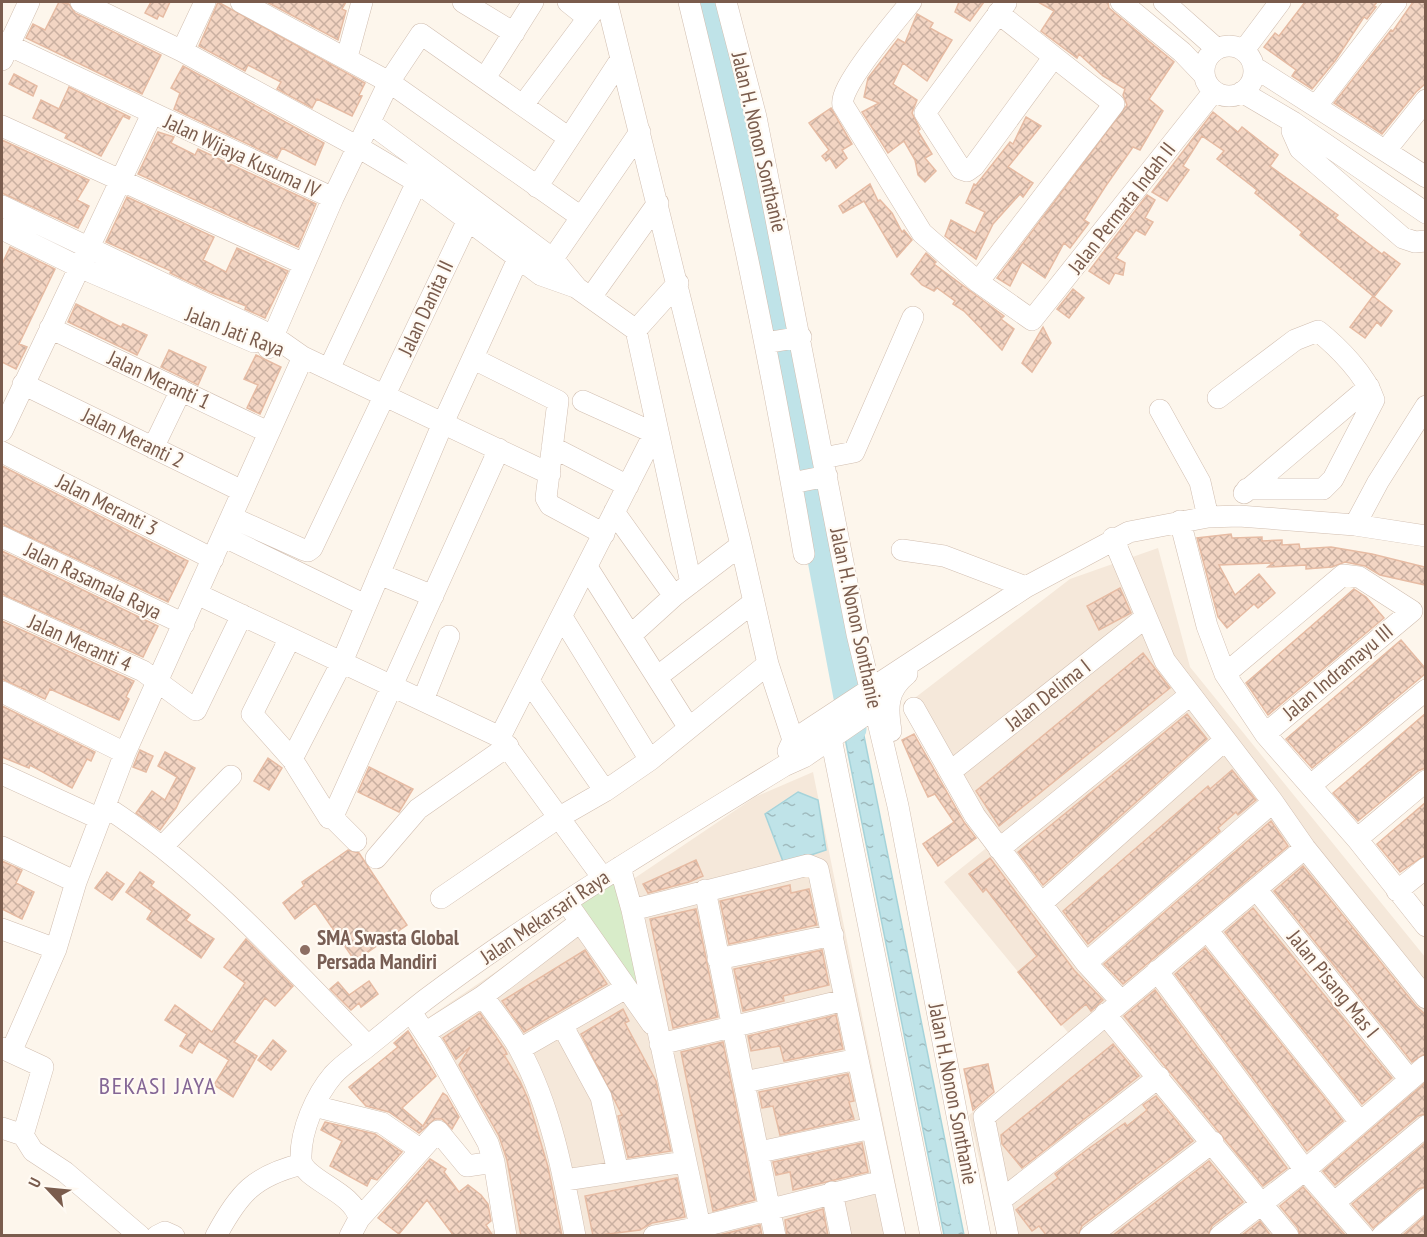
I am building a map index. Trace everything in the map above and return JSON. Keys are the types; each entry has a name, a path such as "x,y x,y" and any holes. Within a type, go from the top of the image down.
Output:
{"street":[{"path":"4,49 29,2"},
{"path":"81,2 182,51 358,147 417,182 518,258 547,267"},
{"path":"182,51 205,2"},
{"path":"241,2 347,57 389,82 581,217"},
{"path":"347,57 362,2"},
{"path":"463,2 514,33"},
{"path":"485,78 533,2"},
{"path":"523,105 594,10 568,2"},
{"path":"607,2 678,283 768,664 798,745"},
{"path":"689,2 720,128 767,343 794,483 804,554"},
{"name":"Jalan H. Nonon Sonthanie","path":"726,2 756,117 796,338 868,702 898,806 980,1236"},
{"path":"911,2 855,76 841,100 922,233 978,282 1113,108 1113,101 1053,58 1002,7 925,113 961,169 967,171 974,166 1053,58"},
{"path":"1121,2 1182,52 1209,83 1233,96 1242,92 1254,77 1249,58 1280,2"},
{"path":"1164,2 1187,8 1216,49"},
{"path":"1317,105 1396,2"},
{"path":"270,342 333,198 389,82 421,34 569,138"},
{"path":"1209,83 1209,56 1216,49 1226,45 1249,58 1425,177"},
{"name":"Jalan Wijaya Kusuma IV","path":"4,49 152,114 333,198"},
{"path":"537,187 621,59"},
{"name":"Jalan Permata Indah II","path":"978,282 1028,319 1036,317 1209,83"},
{"path":"1242,92 1293,122 1425,213"},
{"path":"1386,150 1425,100"},
{"path":"2,431 152,114"},
{"path":"1293,122 1292,131 1300,149 1403,238 1415,242 1425,241"},
{"path":"370,123 547,267 636,330 683,590"},
{"path":"2,126 304,264"},
{"path":"547,267 639,132"},
{"path":"329,369 417,182"},
{"path":"584,292 658,203"},
{"path":"2,206 84,258"},
{"name":"Jalan Danita II","path":"227,526 308,551 468,220"},
{"path":"3,234 84,258"},
{"name":"Jalan Jati Raya","path":"84,258 329,369 550,474"},
{"path":"292,759 342,662 443,423 518,258"},
{"path":"636,330 678,283"},
{"path":"794,483 822,471 854,452 913,317"},
{"name":"Jalan Meranti 1","path":"50,328 268,432"},
{"path":"1218,398 1295,340 1318,331 1330,341 1370,387 1374,404 1333,479 1323,489 1246,489"},
{"path":"767,343 796,338"},
{"path":"23,1135 43,1067 6,1050 56,949 76,882 125,753 303,357"},
{"path":"474,359 558,401 546,498 550,505 604,534"},
{"name":"Jalan Meranti 2","path":"23,384 242,491"},
{"path":"1239,516 1246,489 1370,387"},
{"path":"153,448 181,390"},
{"path":"583,401 655,431"},
{"path":"1355,525 1378,482 1425,406"},
{"path":"1160,410 1200,482 1208,517"},
{"path":"376,858 418,809 504,742 562,617 655,431"},
{"path":"552,447 628,486"},
{"path":"332,817 499,450"},
{"name":"Jalan Meranti 3","path":"2,452 213,559"},
{"path":"614,512 683,590"},
{"path":"798,745 831,738 868,702 923,656 1026,587 1121,535 1208,517 1239,516 1355,525 1425,536"},
{"path":"1171,523 1225,674 1265,734 1357,838 1425,926"},
{"path":"227,526 365,605"},
{"path":"1121,535 1146,617 1165,661 1274,802 1305,848 1425,998"},
{"name":"Jalan Rasamala Raya","path":"2,537 184,624"},
{"path":"631,635 741,544"},
{"path":"902,550 944,556 1026,587"},
{"path":"587,567 689,728"},
{"path":"379,574 433,596"},
{"name":"Jalan Indramayu III","path":"1225,674 1342,575 1359,577 1412,611 1265,734"},
{"path":"197,594 423,700 504,742 558,818 611,873 632,910 701,1231"},
{"path":"657,677 754,602"},
{"name":"Jalan Meranti 4","path":"2,607 159,680 196,710 242,615"},
{"path":"562,617 650,760"},
{"name":"Jalan Delima I","path":"951,772 1146,617"},
{"path":"423,700 449,636"},
{"path":"290,638 252,714 292,759 326,816 332,817 356,841"},
{"path":"898,806 898,764 887,710 888,703 896,682 916,667 923,656"},
{"path":"441,898 558,818 605,791 650,760 768,664"},
{"path":"530,683 605,791"},
{"path":"1311,785 1425,690"},
{"path":"2,692 125,753"},
{"path":"999,849 1190,695"},
{"path":"798,745 868,702"},
{"path":"914,708 975,816 1086,963 1159,1077 1288,1236"},
{"path":"831,738 931,1236"},
{"path":"1041,904 1225,740"},
{"name":"Jalan Mekarsari Raya","path":"302,1164 303,1144 314,1106 334,1075 368,1046 463,972 566,902 784,766 798,745"},
{"path":"2,775 103,813 162,847 288,963 368,1046"},
{"path":"162,847 231,776"},
{"path":"1357,838 1425,781"},
{"path":"1086,963 1274,802"},
{"path":"2,847 76,882"},
{"path":"1008,1236 984,1117 1305,848"},
{"path":"632,910 813,865 818,869 895,1236"},
{"path":"1397,891 1425,868"},
{"name":"Jalan Pisang Mas I","path":"1256,889 1418,1073"},
{"path":"705,890 717,959 760,1152 775,1236"},
{"path":"566,902 658,1037"},
{"path":"425,1034 483,996 580,922"},
{"path":"2,929 56,949"},
{"path":"1207,930 1360,1122"},
{"path":"717,959 833,935"},
{"path":"1156,971 1305,1170 1363,1236"},
{"path":"520,1049 626,988"},
{"path":"483,996 520,1049 547,1111 565,1180 575,1236"},
{"path":"658,1037 733,1027 845,1000"},
{"path":"411,1012 488,1143 494,1162 506,1236"},
{"path":"562,1026 601,1097 618,1172"},
{"path":"744,1082 858,1059"},
{"path":"1220,1236 1305,1170 1418,1073"},
{"path":"1001,1200 1159,1077"},
{"path":"314,1106 382,1123 421,1150"},
{"path":"1335,1202 1425,1126"},
{"path":"2,1128 23,1135 33,1151 66,1172 140,1236"},
{"path":"760,1152 872,1128"},
{"path":"216,1236 244,1190 276,1170 302,1164 344,1196 355,1227 438,1131 467,1166 494,1162"},
{"path":"1090,1236 1213,1142"},
{"path":"565,1180 685,1162"},
{"path":"654,1236 701,1231 832,1192 883,1182"},
{"path":"832,1192 842,1236"},
{"path":"1382,1236 1425,1199"},
{"path":"157,1236 165,1232 174,1236"}],"shaded area":[{"path":"1158,548 1190,667 1425,957 1425,1235 997,1235 969,1115 1070,1035 944,882 990,845 903,707 1070,579"},
{"path":"813,772 906,1235 486,1235 502,1225 480,1145 417,1025 755,797"}],"green space":[{"path":"620,867 656,1030 566,902"}],"water":[{"path":"862,726 964,1235 944,1235 845,738"},
{"path":"798,792 818,800 826,850 784,864 765,814"}],"building":[{"path":"59,2 69,4 75,13 161,55 142,94 26,38 33,24 45,30"},
{"path":"151,2 170,2 163,17 159,15 157,19 145,13"},
{"path":"218,2 365,83 359,95 362,96 352,116 317,99 312,108 277,89 281,82 248,65 245,71 199,46"},
{"path":"267,2 346,2 342,9 346,11 338,40"},
{"path":"959,2 984,2 970,21 955,12"},
{"path":"1038,2 1108,2 1109,8 1174,62 1149,99 1163,111 1140,150 1133,147 1105,187 1084,220 1089,223 1070,248 1064,243 1045,278 1022,262 1010,286 997,278 1127,105 1123,95 1125,89 1103,76 1079,54 1077,58 1041,31 1054,11"},
{"path":"1305,2 1377,2 1374,6 1376,7 1367,19 1364,17 1335,61 1312,89 1292,76 1296,70 1264,47 1275,33 1279,36"},
{"path":"1413,2 1425,2 1425,84 1382,134 1334,103 1391,30 1393,31"},
{"path":"917,14 933,23 930,28 952,40 927,81 903,63 893,84 917,100 912,113 920,129 918,131 932,154 925,158 936,171 925,182 918,175 915,160 904,141 888,153 862,112 879,103 864,97 868,78 898,39 905,43"},
{"path":"183,66 324,143 315,165 282,148 277,158 174,109 180,93 171,88"},
{"path":"14,74 37,86 33,96 9,84"},
{"path":"69,87 130,117 129,119 123,116 101,156 65,138 67,134 33,118 41,100 59,109"},
{"path":"831,108 852,144 842,150 847,158 836,168 830,158 826,161 822,156 829,150 809,123"},
{"path":"1213,112 1238,132 1242,127 1278,155 1270,166 1338,215 1335,218 1382,254 1384,252 1400,264 1374,297 1300,235 1302,232 1255,193 1257,190 1217,159 1224,151 1202,136 1183,166 1189,170 1167,201 1152,192"},
{"path":"1026,117 1041,126 1008,167 1033,183 1023,197 1020,194 993,224 976,259 945,236 951,220 975,233 985,212 966,203 974,184 976,185 1010,142 1013,144"},
{"path":"158,132 174,137 171,143 195,155 198,149 316,204 298,247 138,174"},
{"path":"2,140 89,180 77,200 89,206 78,228 2,193"},
{"path":"870,184 878,201 880,200 892,213 902,232 904,230 912,240 897,257 864,201 843,213 839,206"},
{"path":"1147,195 1155,200 1145,218 1153,222 1145,235 1136,230 1116,258 1125,263 1123,275 1115,273 1109,284 1089,271"},
{"path":"127,197 214,237 203,260 226,272 237,248 288,271 265,318 245,309 246,306 210,292 170,273 171,271 106,242"},
{"path":"10,247 55,269 19,344 27,347 16,369 2,362 2,264"},
{"path":"926,253 936,262 934,264 1004,316 1001,319 1014,329 1002,350 964,311 953,304 955,301 937,288 934,291 922,285 911,274"},
{"path":"1073,289 1084,298 1069,318 1057,309"},
{"path":"1373,296 1392,311 1381,326 1377,322 1365,338 1350,327"},
{"path":"76,304 121,327 123,324 147,335 137,355 68,322"},
{"path":"1043,327 1051,343 1032,372 1022,363"},
{"path":"169,350 206,367 198,385 161,367"},
{"path":"256,355 281,367 260,414 247,408 258,385 244,379"},
{"path":"2,466 188,561 168,602 2,524"},
{"path":"1231,534 1232,538 1262,537 1262,541 1282,540 1282,545 1299,544 1300,549 1331,547 1425,567 1425,585 1380,575 1365,566 1345,562 1332,567 1306,569 1306,565 1268,567 1273,563 1219,565 1235,595 1259,574 1275,593 1258,608 1254,604 1227,628 1218,617 1197,538"},
{"path":"2,551 158,626 143,657 2,594"},
{"path":"1120,588 1131,613 1099,630 1087,606"},
{"path":"1354,589 1366,597 1384,618 1268,715 1246,683"},
{"path":"2,621 134,681 119,720 50,689 45,699 2,679"},
{"path":"1401,640 1425,668 1425,674 1312,768 1286,739"},
{"path":"1143,653 1170,688 999,826 976,791"},
{"path":"2,706 95,752 91,761 87,759 72,788 30,765 29,768 2,757"},
{"path":"1187,714 1207,739 1043,885 1018,852"},
{"path":"1425,714 1425,768 1418,771 1358,821 1333,793"},
{"path":"914,734 964,822 976,838 938,866 923,844 954,822 935,794 928,797 915,770 902,740"},
{"path":"140,750 153,756 146,772 133,767"},
{"path":"165,752 195,768 176,808 160,830 136,813 152,791 165,800 177,777 158,766"},
{"path":"268,758 282,768 269,790 254,781"},
{"path":"369,767 413,789 399,812 358,792"},
{"path":"1232,770 1256,800 1238,815 1236,812 1218,828 1220,831 1088,944 1063,911 1208,786 1210,789"},
{"path":"1425,803 1425,855 1400,872 1377,844"},
{"path":"1271,821 1288,846 1123,984 1104,964"},
{"name":"SMA Swasta Global Persada Mandiri","path":"348,850 359,853 407,925 355,961 315,903 295,919 283,903 304,886 302,882"},
{"path":"990,858 1074,970 1103,1000 1091,1011 1086,1004 1061,1025 1018,972 1037,956 986,889 983,892 969,874"},
{"path":"696,860 703,876 648,893 643,884"},
{"path":"2,861 22,870 16,883 34,892 22,919 2,909"},
{"path":"1303,866 1416,1006 1425,1014 1425,1054 1412,1062 1274,891"},
{"path":"107,872 124,884 112,900 95,888"},
{"path":"140,872 154,882 151,886 190,915 186,920 214,939 201,958 147,919 152,911 126,892"},
{"path":"790,885 791,893 809,889 817,925 729,944 720,901"},
{"path":"1253,908 1392,1078 1362,1104 1225,932"},
{"path":"696,909 718,1017 673,1028 650,919"},
{"path":"246,939 293,986 275,1006 265,998 234,1042 257,1056 233,1097 214,1085 229,1060 199,1041 192,1053 180,1046 187,1034 165,1020 175,1005 212,1032 245,983 224,967"},
{"path":"1205,948 1343,1121 1307,1151 1175,974"},
{"path":"585,950 607,984 524,1032 502,1001"},
{"path":"822,950 829,985 783,996 784,1001 743,1011 734,969"},
{"path":"369,981 378,994 361,1007 359,1003 351,1010 330,989 338,982 349,995"},
{"path":"1155,990 1287,1168 1263,1186 1124,1016"},
{"path":"623,1009 629,1021 625,1023 656,1081 671,1151 628,1158 618,1116 622,1115 581,1034"},
{"path":"480,1013 505,1050 507,1054 504,1055 528,1099 548,1167 562,1236 521,1236 507,1160 499,1136 459,1065 470,1047 456,1059 443,1038"},
{"path":"836,1015 843,1049 784,1061 780,1046 751,1051 748,1036"},
{"path":"408,1031 436,1076 402,1108 423,1126 443,1093 459,1117 452,1129 442,1119 435,1119 419,1133 389,1112 366,1106 349,1087 398,1047 394,1043"},
{"path":"273,1040 286,1051 271,1070 258,1060"},
{"path":"723,1042 755,1200 713,1211 681,1052"},
{"path":"1113,1044 1139,1076 1022,1168 1002,1144 1001,1135"},
{"path":"988,1064 994,1092 973,1110 964,1069"},
{"path":"848,1074 854,1101 849,1102 854,1119 780,1135 773,1106 762,1108 759,1092"},
{"path":"1425,1083 1425,1114 1418,1116 1335,1185 1323,1171"},
{"path":"1156,1096 1193,1141 1082,1226 1078,1236 1047,1236 1039,1226 1032,1231 1016,1210 1058,1178 1055,1174 1125,1123 1127,1126 1147,1110 1143,1105"},
{"path":"325,1122 375,1134 402,1152 377,1180 371,1178 367,1186 330,1166 342,1141 321,1130"},
{"path":"862,1143 868,1172 793,1190 790,1172 776,1175 773,1162"},
{"path":"1425,1143 1425,1187 1418,1189 1373,1228 1352,1204"},
{"path":"430,1159 446,1169 444,1172 459,1192 468,1185 481,1195 488,1204 491,1221 486,1225 493,1236 454,1236 427,1200 399,1234 378,1218"},
{"path":"1209,1161 1243,1202 1212,1226 1208,1236 1112,1236"},
{"path":"677,1178 685,1217 652,1223 640,1230 593,1236 585,1196"},
{"path":"1303,1187 1346,1236 1300,1236 1298,1228 1280,1206"},
{"path":"823,1209 828,1236 787,1236 785,1220"},
{"path":"1425,1216 1425,1236 1402,1236"},
{"path":"1260,1221 1271,1236 1241,1236"},
{"path":"760,1225 762,1236 719,1236 719,1235"}],"waterway":[{"path":"709,2 737,115 853,729"}],"place":[{"name":"SMA Swasta Global Persada Mandiri","path":"305,950"}],"district":[{"name":"BEKASI JAYA","path":"158,1086"}]}
